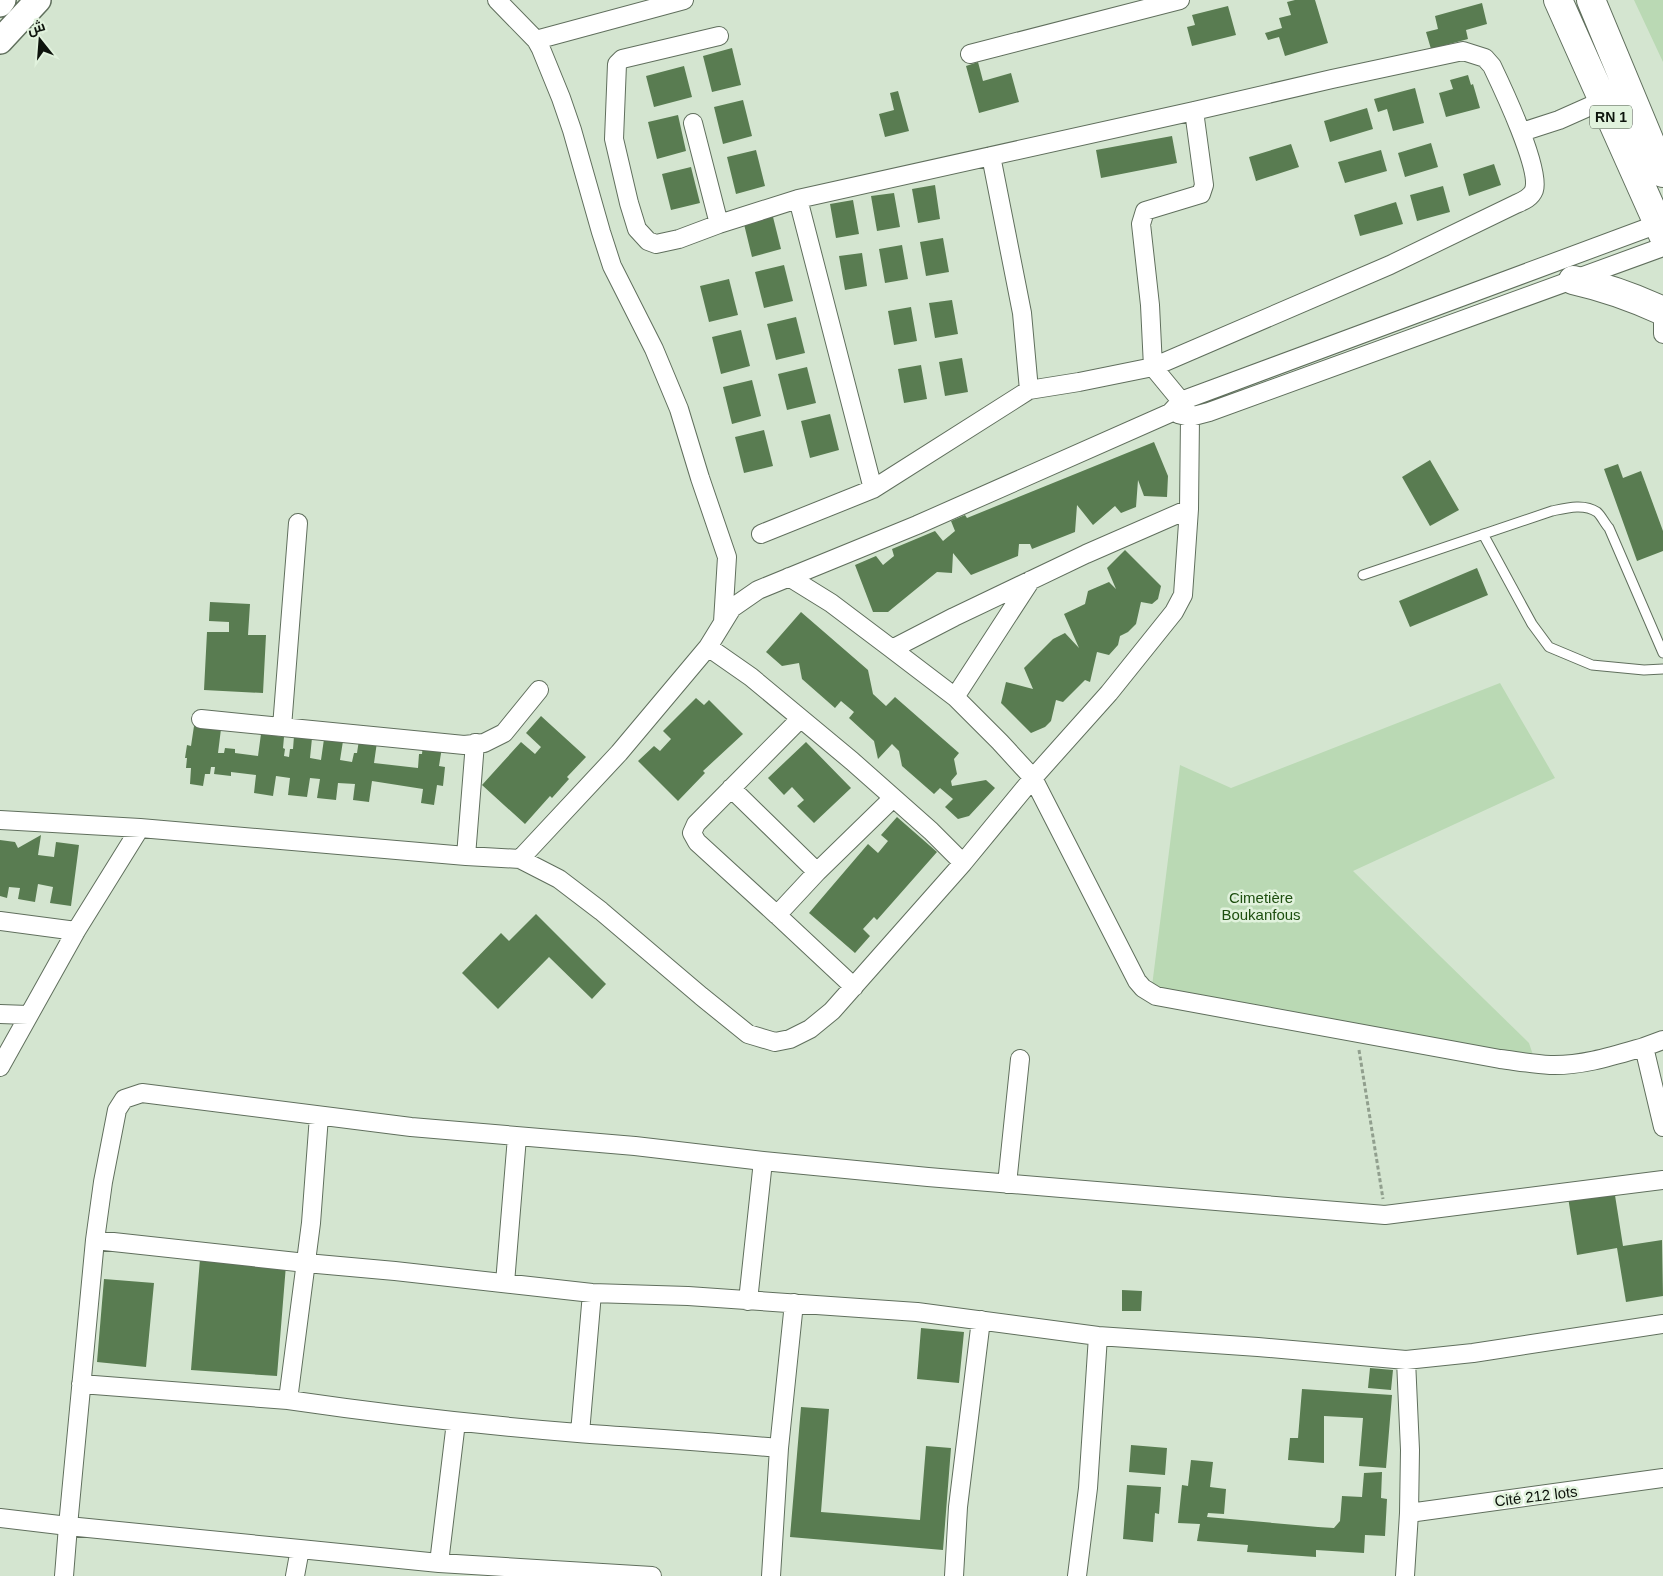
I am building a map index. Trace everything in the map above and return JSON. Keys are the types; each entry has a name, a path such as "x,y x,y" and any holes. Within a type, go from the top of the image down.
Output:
{"highway":[{"name":"RN 1","path":"1558,0 1604,100 1661,235"},
{"name":"RN 1","path":"1591,0 1663,173"},
{"path":"1573,280 1604,287 1634,297 1663,310"}],"main road":[{"path":"0,4 3,0"},
{"path":"0,40 38,0"}],"street":[{"path":"497,0 536,40 561,98 572,130 612,266 654,349 679,410 727,557 723,622"},
{"path":"536,40 684,0"},
{"path":"970,54 1180,0"},
{"path":"719,36 622,59 617,64 614,139 637,229 648,241 656,244 679,239 798,199 1463,51 1476,54 1488,60 1522,132 1535,180 1534,190 1530,197 1390,265 1153,367 1029,390 873,489 761,534"},
{"path":"1522,132 1559,120 1604,100"},
{"path":"1190,417 1176,407 1153,367 1150,305 1141,224 1145,211 1201,194 1204,185 1194,111"},
{"path":"693,123 719,224"},
{"path":"991,156 1022,313 1029,390"},
{"path":"798,199 873,489"},
{"path":"1190,417 1209,412 1573,280 1661,235"},
{"path":"520,859 619,753 708,646 732,608 758,590 917,525 1176,407 1661,235"},
{"path":"1663,310 1663,334"},
{"path":"0,820 140,828 520,859 559,879 601,911 700,996 748,1034 775,1042 790,1039 810,1030 832,1011 854,987 1033,778 1109,693 1174,612 1182,594 1189,509 1190,417"},
{"path":"892,649 1086,554 1189,509"},
{"path":"282,727 298,523"},
{"path":"790,577 831,603 954,697 1000,742 1033,778 1137,981 1143,988 1156,996 1500,1059 1550,1065 1575,1064 1596,1060 1663,1040"},
{"path":"954,697 1032,580"},
{"path":"708,646 751,677 852,762 963,862"},
{"path":"201,719 464,745 484,742 504,733 539,690"},
{"path":"800,719 696,824 692,833 697,842 854,987"},
{"path":"466,856 475,743"},
{"path":"732,788 817,872"},
{"path":"777,915 817,872 892,798"},
{"path":"0,1067 76,931 140,828"},
{"path":"0,921 76,931"},
{"path":"0,1014 28,1015"},
{"path":"1644,1047 1663,1127"},
{"path":"1007,1184 1020,1059"},
{"path":"64,1576 95,1240 103,1182 117,1110 124,1099 142,1093 411,1127 635,1146 762,1161 1007,1184 1385,1214 1663,1180"},
{"path":"288,1400 311,1223 319,1116"},
{"path":"505,1283 517,1137"},
{"path":"748,1301 762,1161"},
{"path":"95,1240 306,1263 395,1270 592,1293 688,1296 917,1312 1098,1336 1406,1360 1473,1353 1663,1324"},
{"path":"580,1433 592,1293"},
{"path":"786,1576 770,1576 779,1448 794,1303"},
{"path":"954,1576 958,1507 981,1320"},
{"path":"1077,1576 1088,1488 1098,1336"},
{"path":"1406,1360 1410,1450 1406,1576"},
{"path":"81,1384 288,1400 456,1422 779,1448"},
{"path":"439,1563 456,1422"},
{"name":"Cité 212 lots","path":"1409,1513 1663,1478"},
{"path":"0,1518 439,1563 652,1576"},
{"path":"295,1576 300,1549"}],"lane":[{"path":"1363,575 1552,511 1569,507 1581,507 1597,512 1609,528 1663,653"},
{"path":"1483,534 1532,624 1549,646 1592,664 1644,670 1663,670"}],"path":[{"path":"1357,1033 1385,1214"}],"green space":[{"path":"1634,0 1663,0 1663,62"},
{"name":"Cimetière Boukanfous","path":"1500,683 1555,778 1353,871 1529,1043 1534,1058 1152,986 1180,765 1231,788"}],"building":[{"path":"1315,0 1328,43 1285,56 1279,37 1268,40 1265,33 1282,28 1279,18 1291,15 1287,2"},
{"path":"1482,3 1487,24 1466,30 1468,39 1431,49 1426,32 1438,29 1435,16"},
{"path":"1228,6 1236,35 1192,46 1187,27 1195,25 1192,15"},
{"path":"732,48 741,85 712,92 703,56"},
{"path":"978,62 983,81 1011,73 1019,102 979,113 966,66"},
{"path":"684,66 692,97 654,107 646,76"},
{"path":"1468,75 1471,85 1473,84 1480,108 1446,117 1439,93 1453,89 1450,80"},
{"path":"1415,88 1424,123 1393,131 1387,109 1378,112 1374,99"},
{"path":"898,91 909,131 885,137 879,114 894,110 890,93"},
{"path":"743,100 752,136 723,144 714,107"},
{"path":"1367,108 1373,129 1330,142 1324,121"},
{"path":"678,115 686,151 657,159 648,122"},
{"path":"1172,136 1177,163 1101,178 1096,150"},
{"path":"1431,143 1438,167 1405,177 1398,153"},
{"path":"1291,144 1299,167 1256,181 1249,157"},
{"path":"756,150 765,186 736,194 727,157"},
{"path":"1381,150 1387,171 1345,183 1338,162"},
{"path":"1494,164 1501,185 1469,196 1463,174"},
{"path":"691,167 700,203 671,210 662,174"},
{"path":"935,185 940,219 918,223 912,189"},
{"path":"1443,186 1450,212 1417,221 1410,195"},
{"path":"894,193 900,227 877,231 871,196"},
{"path":"853,200 859,234 836,238 830,204"},
{"path":"1396,202 1403,224 1360,236 1354,215"},
{"path":"772,213 781,249 752,257 743,220"},
{"path":"943,238 949,272 926,276 920,242"},
{"path":"902,245 908,279 885,283 879,249"},
{"path":"862,253 867,286 845,290 839,256"},
{"path":"784,265 793,301 764,308 755,272"},
{"path":"729,279 738,315 709,322 700,286"},
{"path":"952,300 958,334 935,338 929,303"},
{"path":"911,307 917,341 894,345 888,311"},
{"path":"796,317 805,353 776,360 767,324"},
{"path":"741,330 750,366 721,374 712,337"},
{"path":"962,358 968,392 945,396 939,362"},
{"path":"921,365 927,399 904,403 898,369"},
{"path":"807,367 816,403 787,410 778,374"},
{"path":"752,380 761,416 732,424 723,387"},
{"path":"830,414 839,450 810,458 801,421"},
{"path":"764,430 773,466 744,473 735,437"},
{"path":"1154,442 1168,476 1167,497 1144,496 1138,480 1136,507 1121,513 1115,506 1093,525 1077,505 1075,532 1032,549 1030,544 1019,544 1018,556 971,575 953,553 952,573 937,572 888,612 873,612 855,565 876,556 883,565 894,556 892,549 935,531 943,541 955,531 951,521 965,515 967,518"},
{"path":"1430,460 1459,510 1430,526 1402,477"},
{"path":"1618,464 1623,478 1641,471 1663,531 1663,551 1637,561 1604,469"},
{"path":"1125,550 1161,586 1158,599 1152,604 1141,602 1136,624 1128,632 1120,636 1118,645 1109,655 1097,652 1090,682 1085,680 1063,702 1056,700 1051,721 1045,727 1031,733 1001,703 1006,682 1033,689 1024,668 1053,639 1065,633 1079,648 1064,614 1085,604 1088,591 1109,582 1116,589 1107,568"},
{"path":"1477,568 1488,595 1410,627 1399,601"},
{"path":"210,602 250,604 248,635 266,635 263,693 204,690 207,632 229,632 229,622 209,621"},
{"path":"801,612 868,670 873,694 886,706 895,697 959,753 954,759 957,774 951,781 952,786 986,780 995,788 969,816 958,819 945,807 953,799 940,788 934,794 902,766 899,751 892,744 878,759 874,741 849,718 854,712 841,701 835,708 802,679 799,663 782,666 766,652"},
{"path":"696,698 704,705 709,700 743,734 703,771 705,773 678,801 638,761 654,746 660,751 671,739 663,731"},
{"path":"541,716 586,757 567,777 569,779 552,798 550,796 525,824 482,785 521,742 535,754 541,747 526,733"},
{"path":"194,726 221,729 218,753 224,753 225,748 235,749 235,753 258,756 261,734 284,737 284,756 289,757 290,749 293,749 294,736 312,738 310,758 321,760 324,739 343,741 340,760 352,762 354,753 357,753 359,740 377,742 374,763 418,768 419,754 422,754 423,744 442,747 439,766 445,767 443,786 437,785 434,805 421,803 423,789 372,781 369,802 353,800 355,784 338,783 336,800 317,798 320,779 310,778 307,797 288,795 290,778 276,776 273,796 254,793 256,775 231,772 231,776 214,774 215,767 211,767 210,774 205,774 203,786 190,784 191,768 186,768 187,758 185,758 187,745 191,746"},
{"path":"806,742 851,788 814,823 797,806 804,800 792,787 784,795 768,778"},
{"path":"897,817 937,852 877,920 874,917 863,929 870,936 855,953 809,913 868,844 878,853 888,841 881,835"},
{"path":"41,835 38,855 54,857 56,842 79,845 71,906 50,903 53,887 38,884 35,902 18,899 20,888 9,887 7,898 0,896 0,840 15,842 18,848"},
{"path":"536,914 606,984 592,999 549,957 498,1009 462,973 501,933 509,941"},
{"path":"1614,1189 1623,1246 1662,1240 1663,1296 1626,1302 1617,1248 1577,1255 1568,1197"},
{"path":"200,1259 286,1265 277,1376 191,1370"},
{"path":"104,1279 154,1283 146,1367 97,1362"},
{"path":"1122,1290 1142,1291 1141,1311 1122,1311"},
{"path":"921,1328 964,1332 959,1383 917,1379"},
{"path":"1370,1368 1393,1370 1391,1390 1368,1388"},
{"path":"1302,1389 1392,1395 1386,1468 1359,1466 1363,1418 1324,1416 1324,1463 1288,1460 1290,1438 1298,1438"},
{"path":"801,1407 829,1409 821,1512 920,1520 926,1446 951,1448 943,1550 790,1537"},
{"path":"1131,1445 1167,1448 1165,1475 1129,1472"},
{"path":"1191,1460 1213,1462 1210,1487 1226,1489 1224,1514 1208,1513 1207,1517 1318,1527 1334,1528 1340,1521 1342,1496 1362,1497 1364,1473 1382,1472 1381,1498 1387,1499 1385,1536 1365,1535 1364,1553 1316,1550 1316,1557 1247,1552 1248,1545 1197,1541 1200,1524 1178,1523 1182,1485 1188,1486"},
{"path":"1127,1485 1161,1487 1159,1514 1155,1513 1153,1542 1123,1539"}]}
